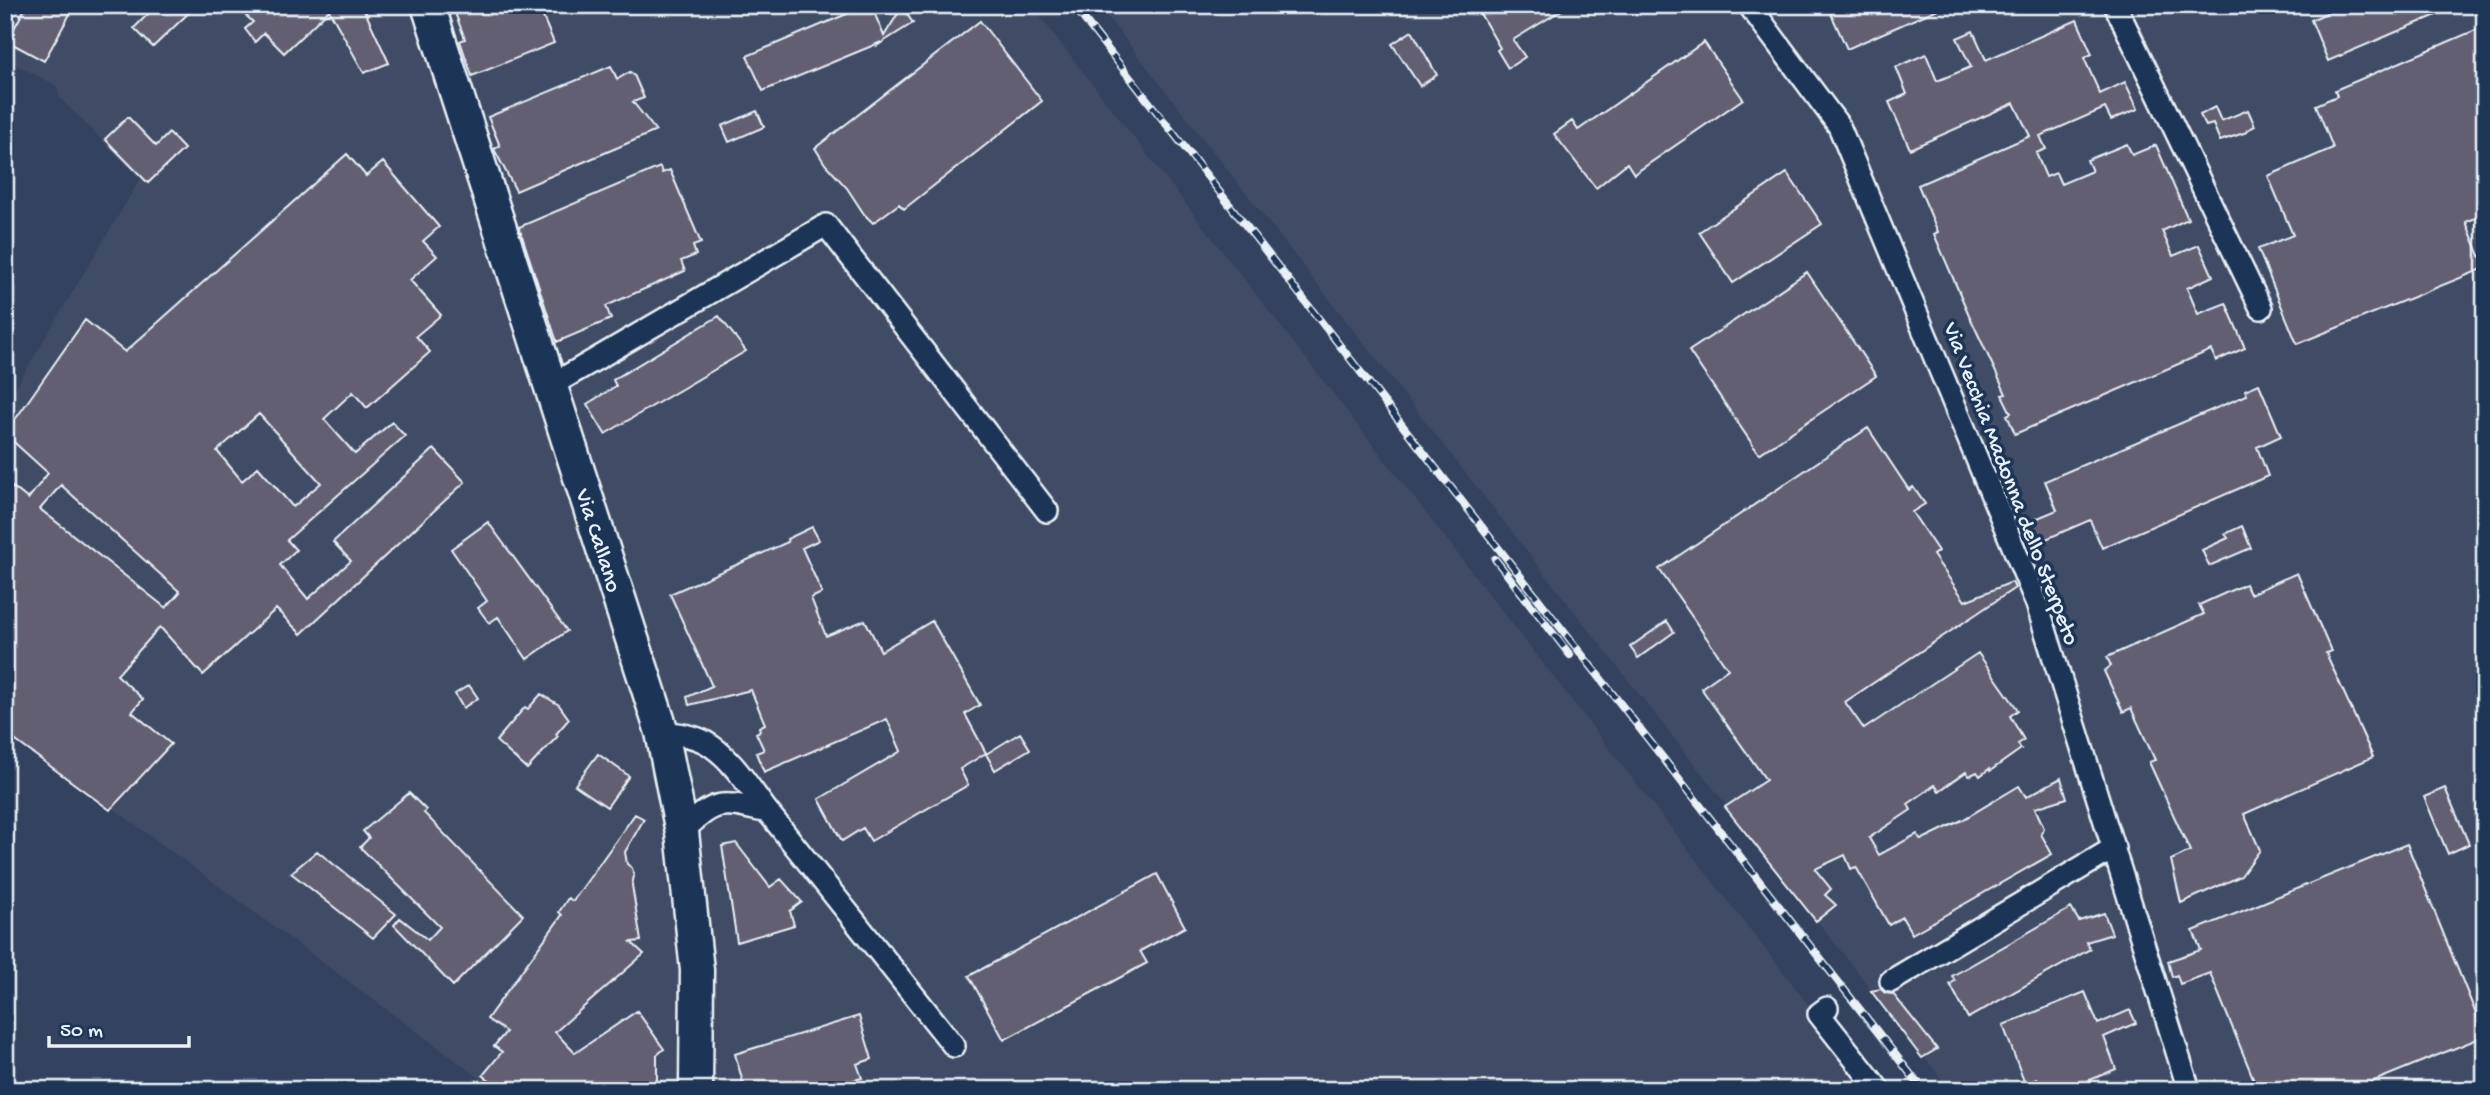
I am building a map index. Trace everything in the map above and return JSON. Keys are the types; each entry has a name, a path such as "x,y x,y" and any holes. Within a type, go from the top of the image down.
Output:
{"street":[{"name":"Via Callano","path":"428,5 662,732 682,832 697,970 696,1090"},
{"name":"Via Vecchia Madonna dello Sterpeto","path":"1749,5 1839,126 2037,604 2189,1090"},
{"path":"2115,5 2261,308"},
{"path":"550,386 826,225 1047,511"},
{"path":"662,732 687,735 705,742 723,755 954,1046"},
{"path":"682,832 700,814 716,804 730,804 768,813"},
{"path":"1891,982 2114,848"},
{"path":"1827,1008 1819,1014 1879,1090"}],"shaded area":[{"path":"5,5 1031,5 1875,1090 496,1090 5,729 5,405 140,179 59,97 57,86 5,59"},
{"path":"1098,5 2485,5 2485,1090 1950,1090"}],"building":[{"path":"27,5 75,5 44,61 7,41"},
{"path":"157,5 197,5 153,47 134,28"},
{"path":"251,5 362,5 389,63 364,73 329,10 284,53 264,33 255,42 245,29 253,22 243,13"},
{"path":"452,5 538,5 554,43 472,76 460,41 465,39"},
{"path":"871,5 884,36 902,7 913,23 878,45 879,43 763,91 747,56"},
{"path":"1486,5 1570,5 1513,40 1525,57 1508,68 1478,10"},
{"path":"1827,5 1947,5 1847,49"},
{"path":"2344,5 2460,5 2328,61 2311,20"},
{"path":"2077,20 2092,54 2084,58 2100,94 2125,82 2138,109 2111,120 2105,108 2040,136 2046,149 2036,153 2046,177 2056,173 2061,184 2092,171 2087,160 2127,144 2132,155 2156,145 2188,219 2162,231 2173,256 2199,245 2213,276 2187,288 2198,314 2226,303 2245,348 2216,361 2211,350 2015,434 2007,415 2011,413 2002,395 2006,394 1934,234 1938,232 1918,185 2030,136 2014,103 1910,149 1889,102 1907,94 1896,67 1926,54 1937,81 1971,67 1957,38 1973,31 1986,60"},
{"path":"980,21 1042,101 904,209 899,204 873,223 815,148"},
{"path":"2485,26 2485,214 2466,222 2485,268 2297,344 2258,249 2293,235 2268,176 2333,148 2316,105 2337,96 2335,90"},
{"path":"1412,31 1437,75 1420,86 1392,44"},
{"path":"1704,42 1743,99 1634,174 1627,163 1596,188 1554,134 1572,121 1578,130"},
{"path":"611,66 617,79 630,72 634,75 644,98 633,102 656,131 516,191 494,149 500,146 488,117"},
{"path":"2215,107 2221,121 2248,110 2255,126 2247,132 2220,141 2213,124 2206,126 2200,115"},
{"path":"757,111 764,127 729,142 722,126"},
{"path":"128,117 156,146 169,133 184,149 148,183 105,139"},
{"path":"347,154 366,176 383,162 439,227 423,241 437,256 410,280 441,315 416,336 430,352 367,408 353,392 324,419 355,454 392,422 405,436 287,540 296,550 280,565 308,599 351,561 333,542 434,449 465,482 301,634 276,609 203,675 160,627 117,675 143,699 132,712 171,744 110,810 5,733 5,497 13,487 28,499 48,473 5,434 85,320 125,352","holes":["259,414 321,483 293,507 258,467 242,481 217,451","61,485 180,592 166,608 40,509"]},
{"path":"660,167 662,173 670,170 701,243 693,246 696,255 681,261 685,271 606,306 611,319 557,342 519,227"},
{"path":"1787,173 1822,224 1733,283 1699,232"},
{"path":"1807,272 1876,376 1759,454 1689,351"},
{"path":"719,316 746,351 605,434 587,404 616,386 613,380"},
{"path":"2259,384 2281,436 2257,447 2268,476 2102,548 2090,520 2037,543 2028,522 2057,510 2045,481 2247,395 2245,390"},
{"path":"1868,428 1909,490 1913,487 1925,504 1912,512 1938,551 1933,555 1965,601 2012,582 2015,588 1845,702 1864,729 1978,653 2018,710 2010,716 2024,740 2018,744 2021,749 1990,771 1989,769 1980,776 1977,772 1969,776 1966,772 1939,791 1935,785 1908,804 1911,810 1869,838 1879,855 1917,834 1921,840 1962,820 2019,786 2026,797 2061,778 2067,798 2035,808 2044,828 2041,834 2052,854 1912,934 1902,917 1889,925 1856,867 1851,869 1845,855 1815,869 1831,889 1825,895 1836,905 1816,921 1725,807 1766,780 1701,688 1728,669 1659,569"},
{"path":"488,522 567,631 527,659 498,617 489,623 478,608 487,601 451,549"},
{"path":"2242,526 2251,548 2209,566 2202,550 2228,538 2225,534"},
{"path":"812,527 819,540 802,548 822,593 811,598 826,636 865,620 881,651 932,621 980,705 965,714 986,753 960,769 968,785 871,841 863,828 842,841 819,799 901,751 887,719 764,772 756,753 764,750 756,733 760,731 759,727 765,724 751,690 689,705 687,697 712,686 670,594 788,542 787,539"},
{"path":"2297,573 2331,651 2326,653 2373,757 2244,814 2260,850 2241,876 2181,903 2171,860 2190,851 2149,762 2155,760 2131,708 2123,712 2104,671 2111,666 2107,657 2204,614 2199,605 2245,584 2250,594"},
{"path":"1667,621 1674,632 1638,658 1630,647"},
{"path":"469,685 478,698 463,708 455,694"},
{"path":"541,694 559,705 569,719 556,734 558,736 527,769 496,741 525,707 528,709"},
{"path":"1020,733 1030,749 995,770 986,754"},
{"path":"598,754 629,776 607,807 575,785"},
{"path":"2445,788 2469,844 2448,854 2424,797"},
{"path":"409,793 426,810 424,813 523,915 453,986 394,925 400,918 428,940 440,927 360,847 369,838 363,831"},
{"path":"635,814 644,819 625,852 627,864 632,868 634,876 632,885 641,941 631,942 644,954 555,1032 575,1053 637,1011 664,1049 657,1055 657,1090 502,1090 483,1075 502,1052 494,1046 506,1032 487,1019 562,915 559,912 568,898 573,901"},
{"path":"736,843 770,887 781,879 802,902 790,911 794,925 737,942 722,846"},
{"path":"2407,844 2485,1036 2352,1090 2258,1090 2210,973 2180,984 2177,975 2172,977 2168,961 2201,950 2193,931"},
{"path":"317,851 396,914 373,938 291,873"},
{"path":"1157,874 1185,927 1140,951 1147,963 1004,1040 969,976"},
{"path":"2071,908 2079,921 2104,913 2112,934 2086,942 2090,949 1968,1018 1950,984 1955,981 1952,976"},
{"path":"1881,989 1885,993 1893,994 1937,1049 1922,1058 1871,991"},
{"path":"2085,992 2098,1024 2130,1010 2136,1023 2104,1037 2116,1069 2067,1090 2042,1090 2037,1079 2025,1084 2003,1025"},
{"path":"859,1016 872,1059 857,1064 862,1078 854,1080 860,1090 745,1090 735,1054"}],"railway":[{"path":"1073,5 1923,1090"},
{"path":"1495,559 1570,655"}]}
